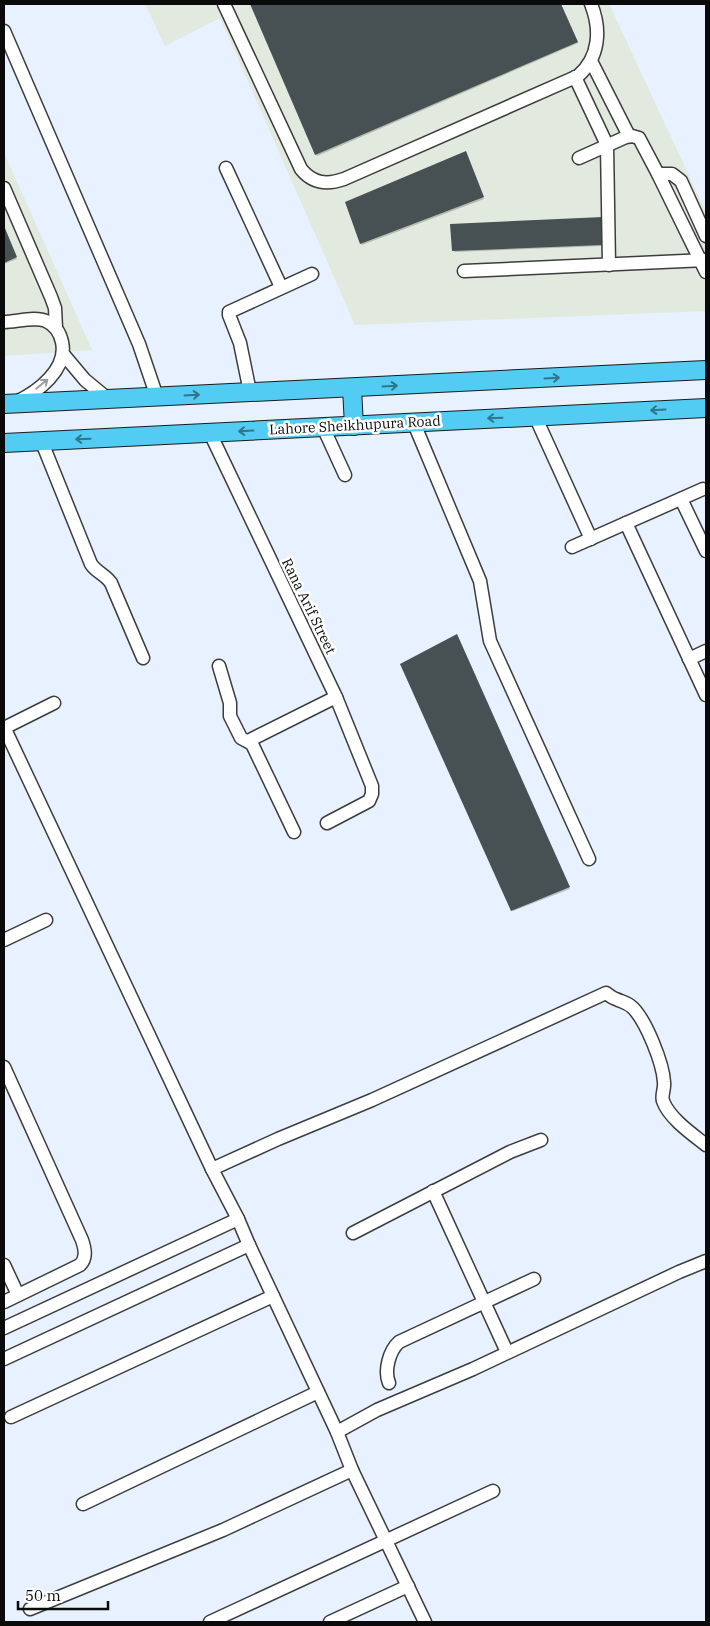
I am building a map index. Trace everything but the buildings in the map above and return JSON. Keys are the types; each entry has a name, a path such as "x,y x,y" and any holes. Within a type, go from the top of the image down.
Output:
{"highway":[{"path":"7,404 706,370"},
{"path":"352,388 354,426"},
{"name":"Lahore Sheikhupura Road","path":"4,443 210,434 413,421 706,408"}],"street":[{"path":"224,4 301,169 309,178 316,182 328,183 344,179 575,77 591,61 597,30 596,17 591,4"},
{"path":"4,31 139,344 157,397"},
{"path":"591,61 629,136"},
{"path":"575,77 607,145 609,265"},
{"path":"579,158 629,136 634,136 640,141 703,260 706,272"},
{"path":"226,168 281,287"},
{"path":"658,174 672,174 681,181 706,236"},
{"path":"4,188 51,297 55,308 56,328"},
{"path":"464,271 703,260"},
{"path":"250,392 240,342 229,312 312,274"},
{"path":"4,322 45,320 56,328 62,339 64,355 61,363 50,377 19,401 7,404"},
{"path":"64,355 85,380 108,399"},
{"path":"535,416 591,539"},
{"path":"413,421 480,581 490,641 589,859"},
{"path":"323,427 345,474"},
{"name":"Rana Arif Street","path":"210,434 336,698 372,786 372,794 369,800 327,823"},
{"path":"41,440 91,564 111,583 143,658"},
{"path":"572,547 703,489"},
{"path":"681,499 706,551"},
{"path":"626,523 706,695"},
{"path":"689,658 706,651"},
{"path":"219,666 230,703 230,716 241,738 252,744 294,832"},
{"path":"248,741 336,698"},
{"path":"54,703 4,728 212,1169 238,1219 337,1432 352,1470 425,1622"},
{"path":"4,940 46,920"},
{"path":"212,1169 372,1100 606,993 615,999 627,1003 643,1021 652,1040 663,1073 662,1099 668,1110 706,1145"},
{"path":"4,1067 85,1248 84,1258 80,1265 4,1302"},
{"path":"353,1233 510,1152 541,1140"},
{"path":"432,1191 508,1352"},
{"path":"4,1328 238,1219"},
{"path":"4,1359 249,1245"},
{"path":"337,1432 377,1410 706,1261"},
{"path":"4,1265 18,1295"},
{"path":"389,1383 387,1375 388,1366 396,1344 534,1279"},
{"path":"12,1417 274,1296"},
{"path":"83,1504 318,1392"},
{"path":"30,1609 223,1530 352,1470"},
{"path":"210,1622 387,1542 493,1491"},
{"path":"330,1622 408,1586"}],"shaded area":[{"path":"145,4 609,4 706,212 706,311 355,325 220,18 165,46"},
{"path":"4,153 92,350 4,356"}]}
